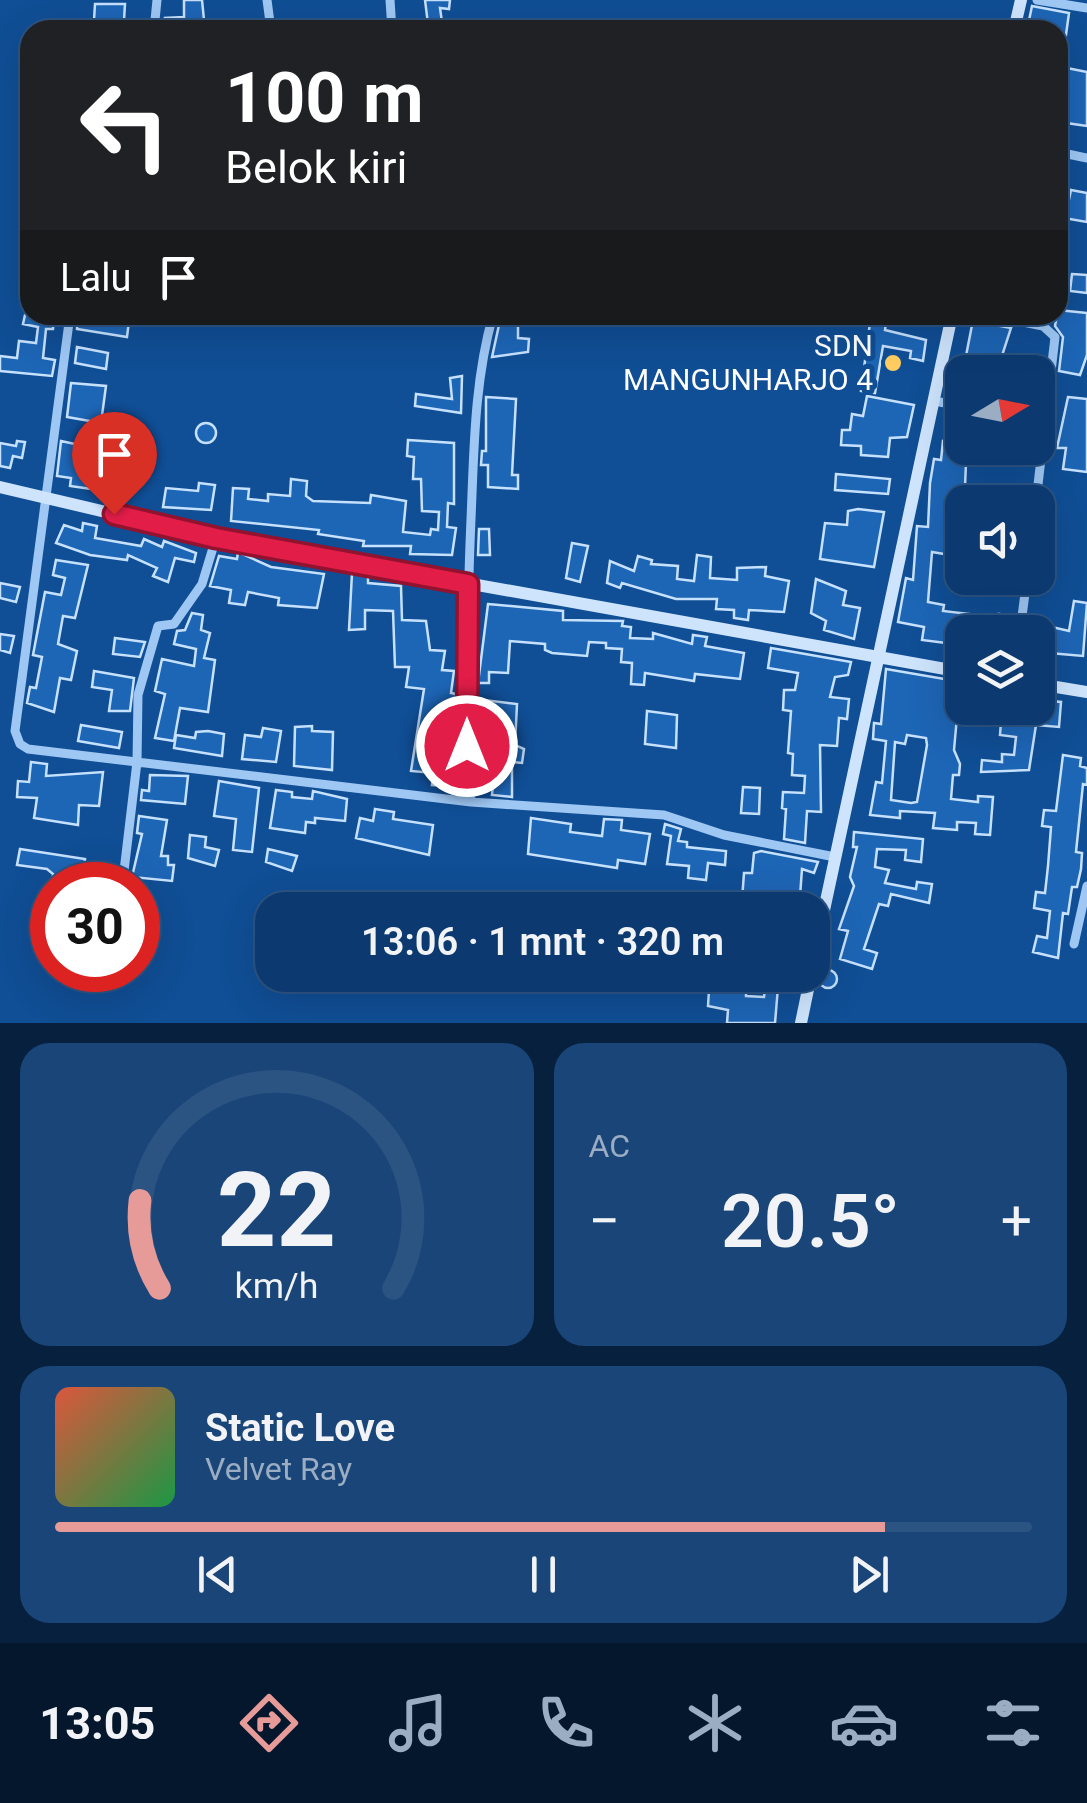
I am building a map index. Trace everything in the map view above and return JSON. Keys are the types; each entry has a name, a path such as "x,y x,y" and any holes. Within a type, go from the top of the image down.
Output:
{"street":[{"path":"1037,0 1087,8"},
{"path":"69,325 16,739 28,749 471,802 664,815 724,835 835,857"},
{"path":"471,802 468,584 476,399 490,325"},
{"path":"828,892 950,325"},
{"path":"1038,325 1054,333 1051,355"},
{"path":"934,401 945,403"},
{"path":"0,487 216,538 945,669"},
{"path":"125,862 138,762 138,695 158,626 174,624 202,584 216,538"},
{"path":"1055,687 1087,692"},
{"path":"1074,944 1087,886"},
{"path":"801,1023 807,992"}],"building":[{"path":"184,0 202,0 204,20 165,20 184,17"},
{"path":"425,0 450,0 449,9 440,8 442,20 428,20"},
{"path":"95,4 125,4 124,20 94,20"},
{"path":"1032,6 1069,13 1068,20 1029,20"},
{"path":"1068,68 1087,72 1087,126 1068,123"},
{"path":"1071,190 1087,193 1087,222 1068,219"},
{"path":"1072,274 1087,275 1087,293 1070,291"},
{"path":"1068,311 1087,313 1087,355 1080,375 1059,371 1063,337 1055,326 1068,325"},
{"path":"28,325 53,325 53,329 46,329 43,358 55,360 52,376 0,371 0,356 17,358 19,341 36,343 38,327"},
{"path":"77,325 128,325 127,337 77,329"},
{"path":"499,325 518,325 518,338 529,339 528,352 492,357"},
{"path":"870,325 886,325 885,330 926,340 923,361 910,358 911,351 883,346 875,393 861,391"},
{"path":"972,325 1011,328 1002,355 966,355"},
{"path":"77,347 108,353 106,369 75,363"},
{"path":"462,376 461,413 415,406 416,394 452,399 450,378"},
{"path":"71,383 106,386 101,423 67,417"},
{"path":"867,396 914,405 907,437 890,438 888,457 861,455 861,446 841,445 842,430 850,430 852,414 863,416"},
{"path":"486,397 516,399 512,475 518,475 518,489 488,487 488,465 481,465 482,451 486,451"},
{"path":"1068,397 1087,399 1087,472 1063,469 1066,448 1057,448"},
{"path":"206,423 216,433 206,443 196,433"},
{"path":"408,440 454,443 454,504 448,503 447,527 456,528 452,555 410,554 411,546 363,546 364,541 318,534 319,530 231,521 233,488 249,489 248,499 268,501 268,494 290,496 291,479 307,481 306,496 313,501 370,503 371,495 406,501 403,532 430,535 431,529 438,530 439,512 422,511 421,479 413,479 414,457 407,456"},
{"path":"17,441 25,442 22,458 13,456 10,468 0,466 0,443 16,446"},
{"path":"61,441 75,444 75,449 113,456 106,491 70,486 71,478 57,476"},
{"path":"945,441 945,465 966,465 965,485 945,485 945,554 932,552 928,602 944,605 943,611 978,615 945,615 945,643 922,640 924,627 898,622 906,578 913,580 917,526 928,527 934,459 941,460"},
{"path":"836,474 890,479 888,494 835,490"},
{"path":"199,483 215,485 211,510 163,507 166,488 198,491"},
{"path":"848,511 884,512 874,567 820,559 825,523 847,525"},
{"path":"83,523 97,526 95,538 141,546 144,539 162,547 164,541 196,553 194,562 175,558 168,582 153,576 157,568 128,555 127,560 90,555 56,543 64,525 82,531"},
{"path":"479,529 489,529 490,555 478,555"},
{"path":"572,543 588,546 580,582 566,578"},
{"path":"238,552 271,567 324,574 317,608 278,605 279,598 248,592 245,605 229,603 231,590 210,586 219,556 237,559"},
{"path":"697,555 711,557 710,578 737,580 737,568 766,567 765,576 789,581 784,612 749,610 748,620 734,618 734,610 716,609 717,599 676,599 622,583 620,588 607,583 610,561 634,571 638,556 652,560 651,564 678,566 677,579 694,581"},
{"path":"56,560 88,565 75,618 63,616 58,644 77,651 71,680 60,678 54,712 27,703 30,687 36,688 42,657 33,655 45,592 61,595 65,578 53,575"},
{"path":"352,573 368,575 368,583 401,586 402,620 426,621 430,650 445,651 442,670 454,671 451,693 456,694 447,786 432,785 433,773 411,771 424,689 406,687 409,667 395,667 393,611 365,610 365,629 349,630"},
{"path":"816,579 846,591 843,605 860,608 854,639 824,630 826,621 811,613"},
{"path":"0,583 20,587 16,602 0,598"},
{"path":"1074,601 1087,603 1083,656 1055,654 1055,628 1069,631"},
{"path":"488,604 563,611 563,620 623,621 622,626 631,627 630,638 653,639 653,633 692,644 693,635 707,637 705,646 744,653 740,679 695,674 694,681 645,673 644,685 631,684 632,663 621,662 622,649 606,648 606,643 589,642 587,656 552,653 545,650 545,644 510,641 508,673 489,672 489,683 478,683"},
{"path":"192,613 203,615 201,630 210,633 204,658 215,660 208,712 180,708 174,741 155,738 165,694 155,691 162,659 194,666 196,649 174,644 177,631 185,630"},
{"path":"0,634 14,636 10,653 0,650"},
{"path":"115,638 145,642 140,657 113,654"},
{"path":"771,648 851,662 848,675 835,677 830,697 849,699 847,719 839,718 837,746 820,745 821,812 807,811 805,843 784,839 786,809 782,808 783,792 804,793 805,776 792,775 793,754 788,753 791,711 783,710 784,690 795,690 798,673 768,668"},
{"path":"886,669 945,679 945,725 956,725 954,750 960,764 959,775 953,775 951,799 978,802 978,796 993,797 990,835 975,834 976,823 957,822 957,830 933,828 935,813 900,811 900,818 870,815 876,782 882,783 886,741 873,739 874,723 881,724","holes":["907,735 926,738 917,802 891,800 895,742 905,744"]},
{"path":"94,671 134,678 130,711 109,711 112,690 92,687"},
{"path":"476,699 517,704 515,745 524,749 522,763 512,762 512,797 492,795 493,784 478,778"},
{"path":"1055,701 1061,702 1059,727 1036,725 1055,725"},
{"path":"647,711 677,715 676,748 645,744"},
{"path":"81,725 122,732 119,748 78,741"},
{"path":"1001,725 1036,725 1029,770 981,772 982,760 1002,762 1002,754 1014,755 1016,737 1000,735"},
{"path":"312,726 312,731 333,732 332,770 294,766 295,727"},
{"path":"263,728 281,731 276,762 242,759 245,735 261,737"},
{"path":"196,732 224,734 222,756 174,748 176,735 195,738"},
{"path":"1063,755 1081,758 1080,766 1087,768 1087,785 1083,784 1076,852 1082,853 1081,869 1077,887 1072,887 1068,914 1063,913 1058,958 1033,952 1037,936 1047,938 1050,911 1034,908 1036,892 1045,893 1048,866 1051,827 1042,826 1044,810 1056,811"},
{"path":"31,762 47,764 46,776 103,772 99,806 79,805 78,825 34,818 37,798 17,797 18,781 29,782"},
{"path":"150,775 188,776 185,804 141,800 142,790 149,791"},
{"path":"219,781 259,788 252,852 233,850 236,819 214,816"},
{"path":"743,787 760,788 759,814 741,813"},
{"path":"276,790 292,792 292,797 312,799 313,791 347,799 345,821 315,818 315,823 306,822 305,833 270,828"},
{"path":"375,809 394,812 393,819 433,825 429,855 356,838 360,818 373,821"},
{"path":"139,816 167,820 161,856 168,856 168,865 174,865 172,881 160,880 160,862 135,862 142,834 137,833"},
{"path":"531,818 571,824 570,832 602,836 604,819 622,820 621,830 650,834 645,864 618,860 617,868 528,854"},
{"path":"665,824 681,829 678,841 687,842 687,847 726,851 725,865 708,863 706,880 688,878 689,866 667,864 671,836 663,834"},
{"path":"854,832 923,839 921,862 905,860 906,850 877,849 875,867 889,870 885,883 916,889 917,882 932,884 929,903 891,894 888,906 879,904 864,949 877,953 872,969 840,959 848,931 839,929 854,886 850,877 857,847 853,847"},
{"path":"190,835 206,837 205,847 219,850 215,866 188,858"},
{"path":"20,849 85,859 85,862 17,865"},
{"path":"268,849 297,856 292,871 266,862"},
{"path":"754,853 818,862 814,873 802,869 800,892 743,892 744,873 752,873"},
{"path":"830,971 835,972 835,986 830,987"},
{"path":"709,992 746,992 746,996 764,997 765,992 778,992 775,1023 727,1023 728,1010 708,1006"}],"place":[{"name":"SDN MANGUNHARJO 4","path":"893,363"}],"route":[{"path":"114,514 216,538 468,584 467,746"}]}
